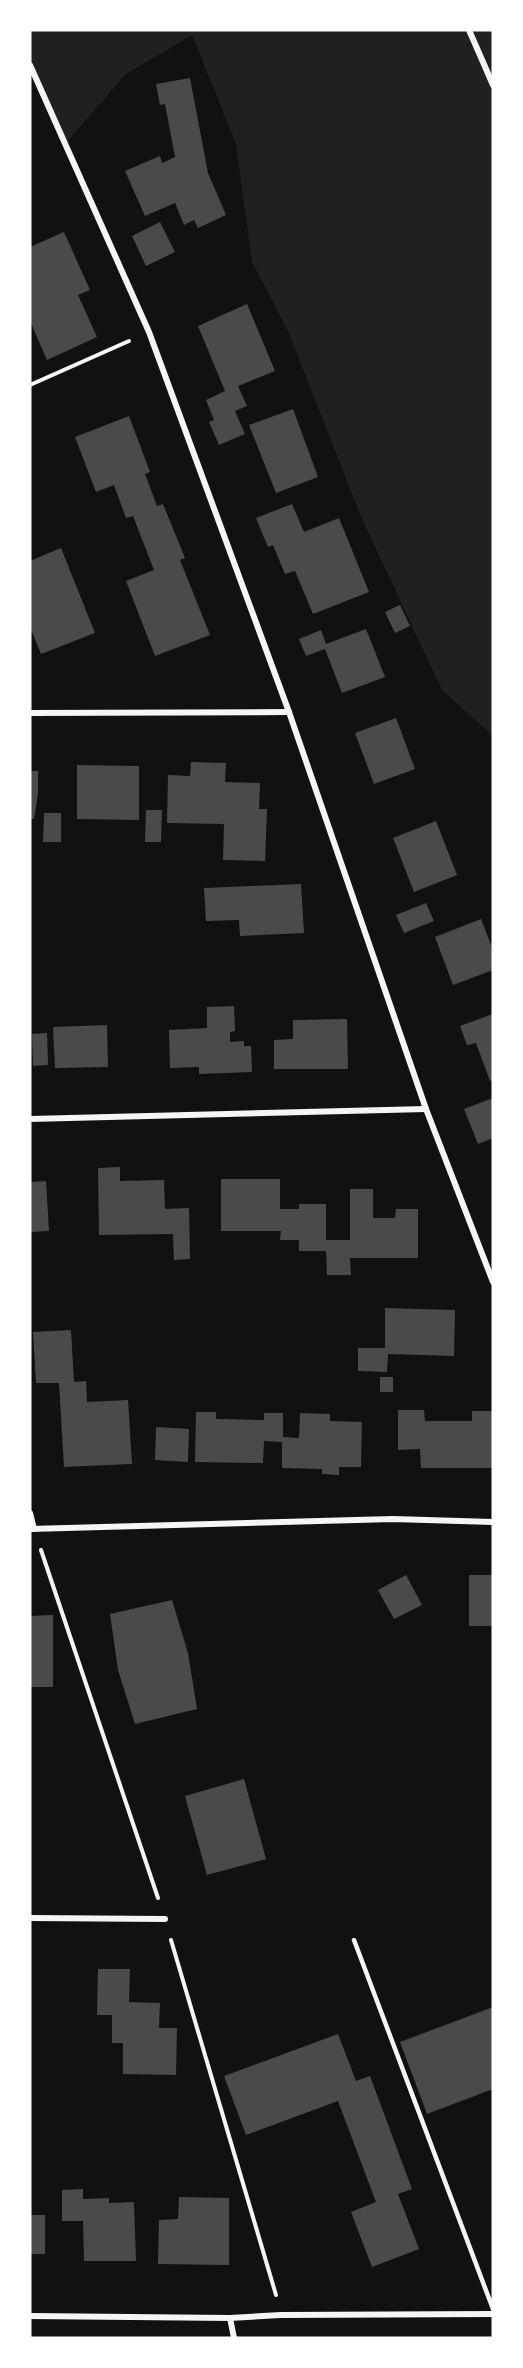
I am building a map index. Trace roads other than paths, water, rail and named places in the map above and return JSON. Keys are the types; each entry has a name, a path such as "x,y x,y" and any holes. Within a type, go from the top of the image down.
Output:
{"street":[{"path":"469,30 493,85"},
{"path":"30,65 149,332 289,712 426,1109 493,1282"},
{"path":"30,713 289,712"},
{"path":"30,1119 426,1109"},
{"path":"30,1513 32,1530 393,1519 493,1522"},
{"path":"30,1918 165,1919"},
{"path":"30,2316 230,2318 281,2315 493,2314"},
{"path":"230,2318 234,2338"}],"lane":[{"path":"354,1941 493,2309"}]}
